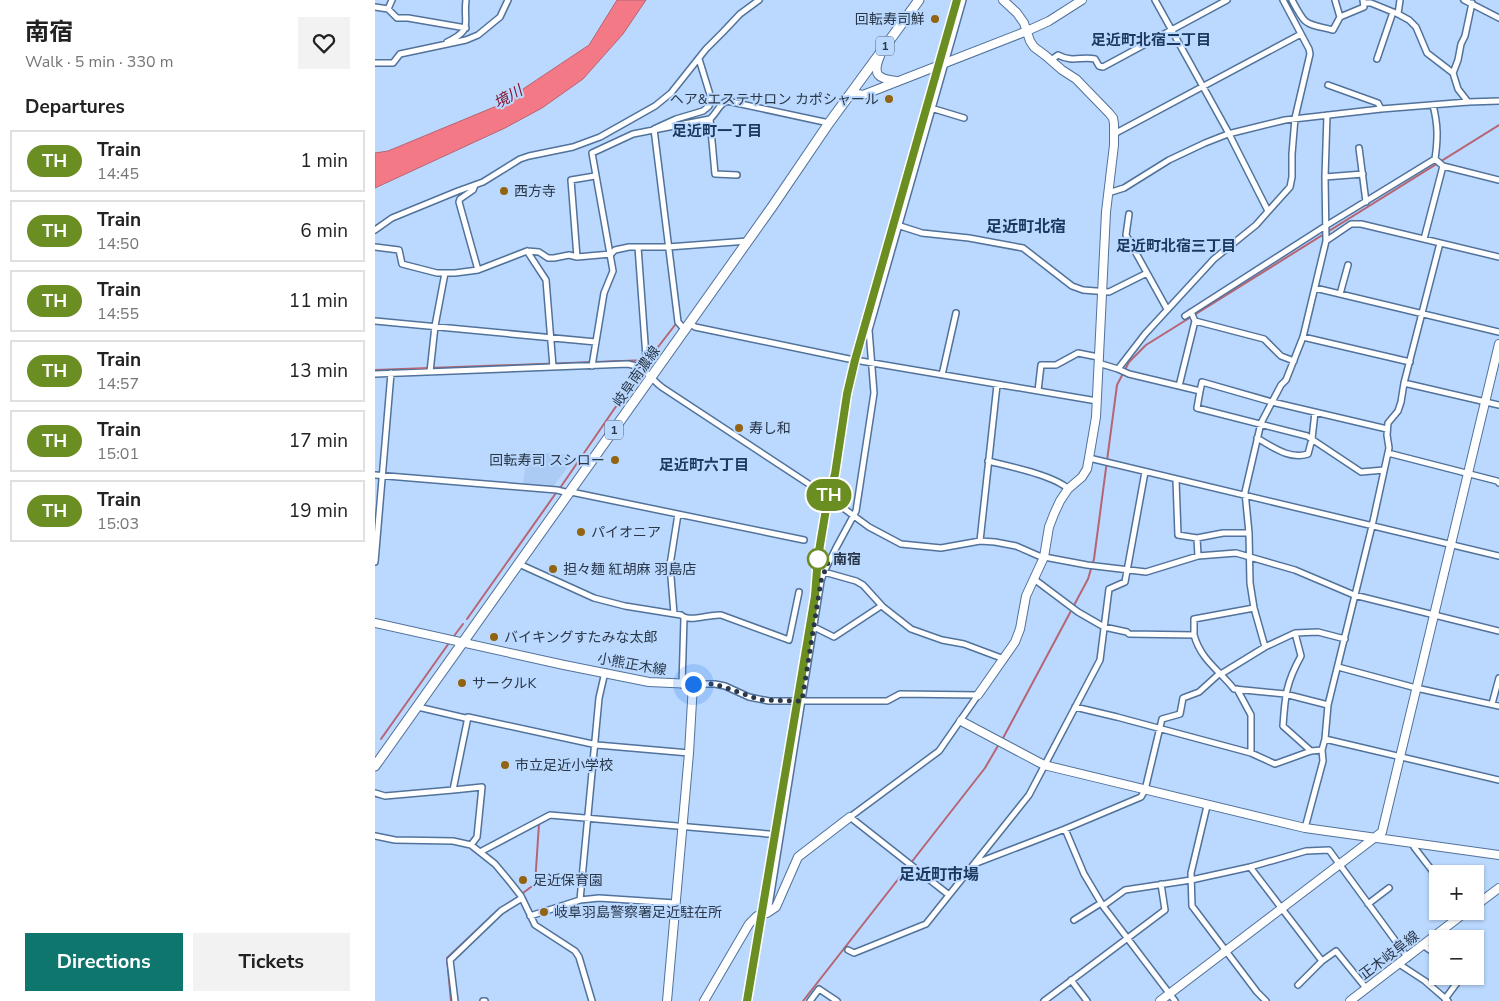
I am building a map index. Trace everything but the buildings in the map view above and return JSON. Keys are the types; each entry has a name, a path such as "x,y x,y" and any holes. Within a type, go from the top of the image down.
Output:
{"main road":[{"name":"岐阜南濃線","path":"375,766 688,326 829,123 919,0"}],"street":[{"path":"388,8 392,0"},
{"path":"442,44 461,35 466,28 466,0"},
{"path":"375,63 393,63 400,54 466,40 479,35 500,16 508,0"},
{"path":"375,230 392,218 492,178 520,159 573,147 601,137 655,106 671,93 706,49 740,14 759,0"},
{"path":"771,911 769,906 823,572 856,511 874,393 869,330 897,225 963,0"},
{"path":"703,1001 749,924 757,916 771,911 779,903 798,857 939,751 961,721 1015,642 1020,629 1023,608 1044,557 1049,527 1054,514 1068,489 1087,470 1096,417 1101,292 1106,212 1114,134 1113,118 1076,79 1034,47 1017,13 1003,0"},
{"path":"852,93 863,95 1027,31 1049,21 1082,0"},
{"path":"1155,0 1268,211"},
{"path":"1051,60 1059,55 1071,60 1090,58 1095,59 1099,66 1103,67 1227,0"},
{"path":"1118,369 1145,334 1214,259 1246,234 1290,187 1295,118 1309,54 1283,0"},
{"path":"1292,0 1306,23 1333,30 1340,17 1364,7 1363,2 1371,3 1409,20 1417,27 1427,53 1453,73 1458,89 1469,102"},
{"path":"1335,0 1340,17"},
{"path":"1377,59 1400,0"},
{"path":"1464,0 1499,18"},
{"path":"1453,73 1465,36 1472,4"},
{"path":"375,7 388,8 397,18 408,18 466,28"},
{"path":"1114,134 1301,34"},
{"path":"882,50 876,70 879,76 885,80 899,81"},
{"path":"654,129 676,119 703,111 709,106 711,98 699,59"},
{"path":"1328,85 1378,103 1381,109"},
{"path":"592,366 605,293 613,271 592,153 633,134 709,119 716,114 721,104 727,101 829,123"},
{"path":"1109,193 1124,188 1182,152 1228,134 1295,118 1433,104 1499,101"},
{"path":"1185,316 1327,225 1435,159 1438,124 1433,104"},
{"path":"931,108 964,118"},
{"path":"1265,647 1250,583 1249,533 1245,492 1261,424 1281,385 1286,380 1303,337 1326,241 1325,177 1327,115"},
{"path":"709,119 715,174 737,175"},
{"path":"654,129 678,322 688,326 871,363 1097,402"},
{"path":"1359,148 1366,202"},
{"path":"1435,159 1443,166 1499,180"},
{"path":"1424,239 1443,166"},
{"path":"1325,177 1363,174"},
{"path":"577,257 571,180 595,176"},
{"path":"475,185 473,190 463,195 459,202 478,270"},
{"path":"1129,214 1126,235 1167,309"},
{"path":"1326,241 1351,224 1361,224 1499,257"},
{"path":"897,225 922,233 969,238 1023,248 1072,286 1083,290 1109,292 1147,273"},
{"path":"375,247 399,250 402,264 437,273 445,273 478,270 527,251 539,252 548,258 569,255 577,257 611,254 615,250 639,247 668,247 748,241"},
{"path":"1305,828 1323,761 1322,750 1325,739 1328,705 1388,453 1388,423 1398,411 1440,243"},
{"path":"639,247 646,359 645,370"},
{"path":"527,251 546,280 553,367"},
{"path":"1340,294 1347,265"},
{"path":"430,372 435,326 445,273"},
{"path":"1315,288 1499,332"},
{"path":"1179,386 1195,321 1191,312"},
{"path":"942,376 956,314"},
{"path":"375,321 596,342"},
{"path":"1195,321 1264,338 1281,356 1294,361"},
{"path":"1303,337 1409,362"},
{"path":"1160,1001 1382,832 1499,344"},
{"path":"1038,391 1041,365 1056,365 1078,353 1129,374 1200,391"},
{"path":"375,374 628,364 645,370 655,383 825,494 853,517 901,544 941,548 980,541 1016,546 1044,557 1087,565 1146,572 1198,556 1236,553 1295,570 1354,596 1499,631"},
{"path":"375,562 391,373"},
{"path":"1384,470 1361,472 1312,439 1197,408 1202,382 1272,402 1387,429"},
{"path":"1404,383 1499,405"},
{"path":"980,541 997,385"},
{"path":"1257,438 1287,454 1302,456 1308,454 1315,412"},
{"path":"1388,453 1468,473 1499,483"},
{"path":"1089,458 1499,556"},
{"path":"988,461 1045,476 1068,489"},
{"path":"847,950 854,953 926,924 1029,795 1100,660 1109,589 1125,582 1145,472"},
{"path":"375,475 557,490 804,540"},
{"path":"1176,480 1178,535 1197,538 1223,533 1249,533"},
{"path":"674,614 670,560 678,514"},
{"path":"1197,538 1198,556"},
{"path":"519,564 594,598 625,606 681,615 684,618 695,618 711,614 721,616 789,640 799,592"},
{"path":"823,572 856,581 863,585 881,606 911,629 942,640 964,644 1003,659"},
{"path":"1034,579 1078,612 1104,627 1129,634 1194,636"},
{"path":"814,627 834,637 881,606"},
{"path":"1255,608 1194,619 1194,636 1205,660 1221,673 1233,689 1285,694 1328,705"},
{"path":"682,685 684,618"},
{"name":"小熊正木線","path":"375,622 564,665 649,682 693,684"},
{"path":"973,864 1065,829 1141,797 1145,790 1162,719 1181,714 1183,698 1199,692 1221,673 1265,647 1295,633 1318,632 1345,639"},
{"path":"1295,633 1301,656 1292,672 1285,694 1283,726 1311,751"},
{"path":"1338,668 1416,688 1499,706"},
{"path":"580,900 599,698 605,672"},
{"path":"1493,704 1499,678"},
{"path":"667,1001 689,753 693,684 715,684 761,700 887,701 900,694 978,695"},
{"path":"1237,689 1251,715 1251,753"},
{"path":"417,706 465,718 468,717 594,744 689,753"},
{"path":"1075,707 1251,753 1275,764 1311,751 1322,750"},
{"path":"453,790 468,717"},
{"path":"961,721 1044,765 1207,806 1305,828 1499,855"},
{"path":"1325,739 1499,780"},
{"path":"375,793 385,796 482,787 477,837 471,845"},
{"path":"1207,806 1191,873 1192,906 1257,992 1266,1001"},
{"path":"480,852 550,815 769,834"},
{"path":"850,817 949,895"},
{"path":"1065,829 1084,874 1102,904 1126,939 1175,1001"},
{"path":"375,836 395,840 453,841 471,845 503,873 522,898 535,925 575,952 579,957 592,1001"},
{"path":"1414,844 1414,847 1429,867"},
{"path":"1074,920 1125,890 1191,880 1250,867 1306,851 1329,850 1408,958"},
{"path":"1250,867 1322,961"},
{"path":"1043,1001 1165,910 1161,884"},
{"path":"1368,904 1389,888"},
{"path":"1484,899 1499,888"},
{"path":"455,1001 450,960 501,911 522,898"},
{"path":"530,916 580,900 599,898 675,903"},
{"name":"正木岐阜線","path":"1350,1001 1424,946 1455,920"},
{"path":"1424,946 1429,949"},
{"path":"1298,986 1322,961 1336,951 1366,988"},
{"path":"1399,964 1425,980 1447,1000 1456,985"},
{"path":"1071,980 1087,1001"},
{"path":"810,1001 819,989 837,1001"}],"shaded area":[{"path":"617,0 646,0 623,34 583,79 542,108 505,128 375,188 375,153 388,151 499,105 589,45"},
{"path":"527,451 570,455 570,464 552,488 523,485"}],"waterway":[{"path":"1002,740 1088,579 1094,559 1117,385 1129,362 1146,345 1499,125"},
{"path":"648,360 675,325"},
{"path":"375,370 649,360"},
{"path":"560,488 641,370"},
{"path":"467,619 556,493"},
{"path":"454,636 463,624"},
{"path":"381,739 449,643"},
{"path":"803,1001 985,768 999,744"},
{"path":"523,893 535,884 539,824 548,819"},
{"path":"451,1001 447,958 498,910 518,897"}],"railway":[{"path":"747,1001 847,394 957,0"}],"train":[{"name":"TH","path":"747,1001 815,596 818,557 828,497 835,474 847,394 911,157 957,0"}],"place":[{"name":"回転寿司鮮","path":"935,19"},
{"name":"ヘア&エステサロン カポシャール","path":"889,99"},
{"name":"西方寺","path":"504,191"},
{"name":"寿し和","path":"739,428"},
{"name":"回転寿司 スシロー","path":"615,460"},
{"name":"パイオニア","path":"581,532"},
{"name":"南宿","path":"818,559"},
{"name":"担々麺 紅胡麻 羽島店","path":"553,569"},
{"name":"バイキングすたみな太郎","path":"494,637"},
{"name":"サークルK","path":"462,683"},
{"name":"市立足近小学校","path":"505,765"},
{"name":"足近保育園","path":"523,880"},
{"name":"岐阜羽島警察署足近駐在所","path":"544,912"}],"district":[{"name":"足近町北宿二丁目","path":"1151,40"},
{"name":"足近町一丁目","path":"717,131"},
{"name":"足近町北宿","path":"1026,226"},
{"name":"足近町北宿三丁目","path":"1176,246"},
{"name":"足近町六丁目","path":"704,465"},
{"name":"足近町市場","path":"939,874"}],"route":[{"path":"693,684 725,686 749,697 761,700 802,701 821,581 829,560 818,559"}],"water label":[{"name":"境川","path":"508,97"}]}
